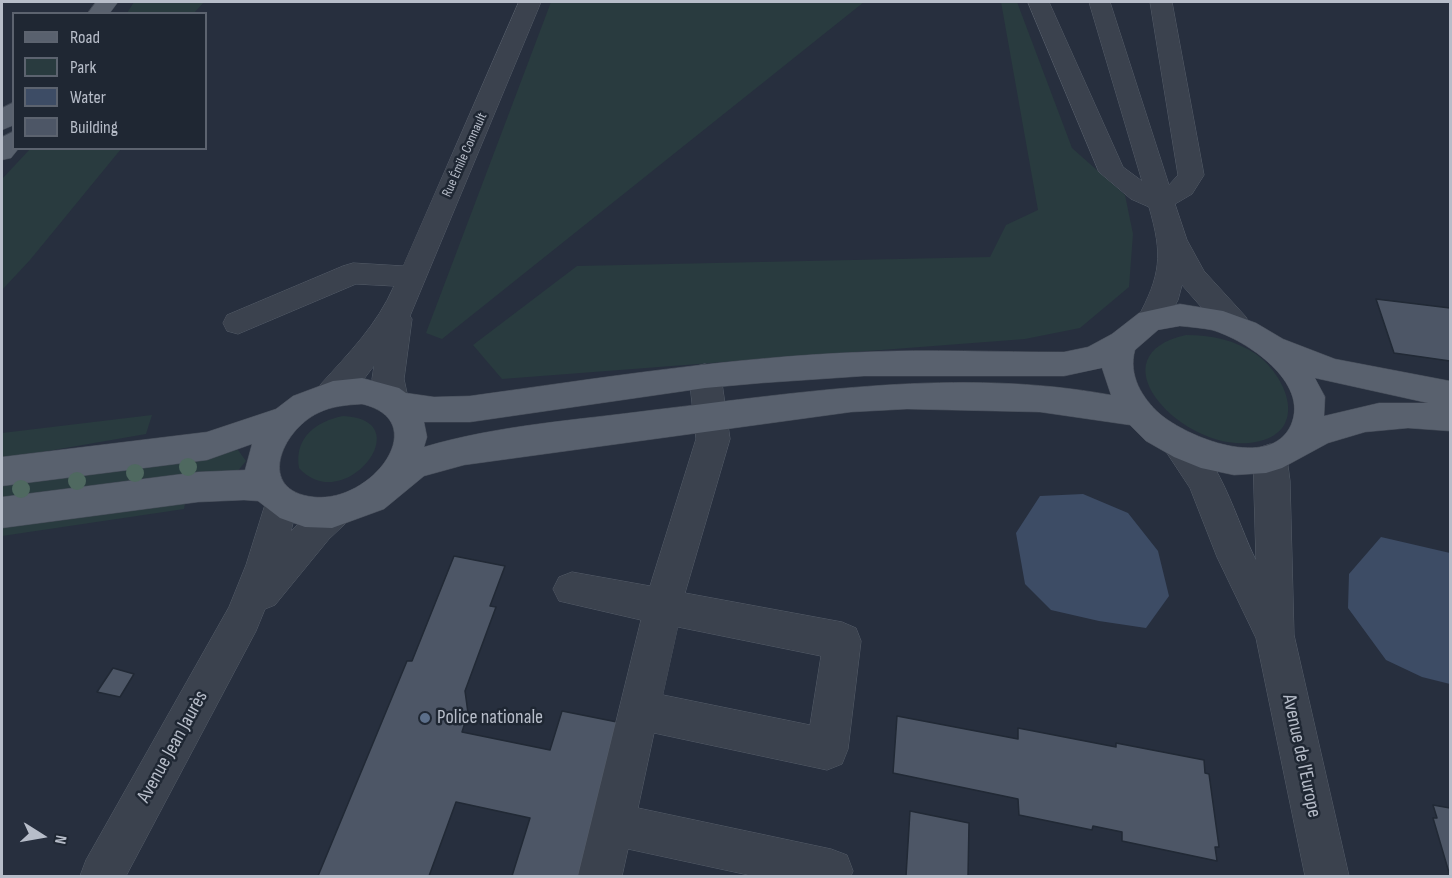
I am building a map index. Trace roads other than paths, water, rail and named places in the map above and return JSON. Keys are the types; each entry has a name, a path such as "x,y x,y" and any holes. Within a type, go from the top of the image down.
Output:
{"main road":[{"path":"2,123 12,111"},
{"path":"274,495 262,474 267,446 285,419 299,408 332,393 354,390 374,391 396,402 434,410 470,410 705,376 864,364 1064,364 1095,358 1122,343 1134,329 1152,319 1177,314 1206,316 1235,325 1275,348 1331,371 1450,394"},
{"path":"1122,343 1117,364 1120,381 1122,389 1139,414 1156,430 1178,444 1209,457 1241,462 1283,451 1338,425 1374,416 1450,418"},
{"path":"1275,348 1296,372 1308,397 1309,422 1283,451"},
{"path":"400,471 470,448 711,415 872,397 1004,396 1076,403 1139,414"},
{"path":"2,513 198,487 244,484 274,495 296,510 334,512 372,498 400,471 410,453 413,435 410,419 396,402"},
{"path":"2,471 207,446 285,419"}],"street":[{"name":"Rue Émile Connault","path":"332,393 376,344 399,309 530,2"},
{"path":"1038,2 1112,172 1140,193 1160,201 1182,190 1191,175 1161,2"},
{"path":"1100,2 1173,240 1193,278 1235,325"},
{"path":"1152,319 1164,303 1169,287 1173,240"},
{"path":"238,323 353,273 412,277"},
{"name":"Rue Émile Connault","path":"396,402 388,379 399,309"},
{"path":"600,876 663,606 713,439 705,376"},
{"name":"Avenue de l'Europe","path":"1178,444 1202,478 1219,512 1235,557 1275,635"},
{"name":"Avenue de l'Europe","path":"1283,451 1273,481 1275,635 1327,876"},
{"name":"Avenue Jean Jaurès","path":"102,876 243,618 264,565 274,495"},
{"name":"Avenue Jean Jaurès","path":"243,618 280,570 334,512"},
{"path":"572,589 842,641 827,749 639,710"},
{"path":"612,824 831,871"}],"water":[{"path":"1083,494 1128,513 1158,551 1169,596 1146,628 1099,621 1051,610 1025,584 1016,533 1040,496"},
{"path":"1381,537 1450,553 1450,684 1422,677 1386,660 1348,608 1349,574"}],"place":[{"name":"Police nationale","path":"425,718"}]}
